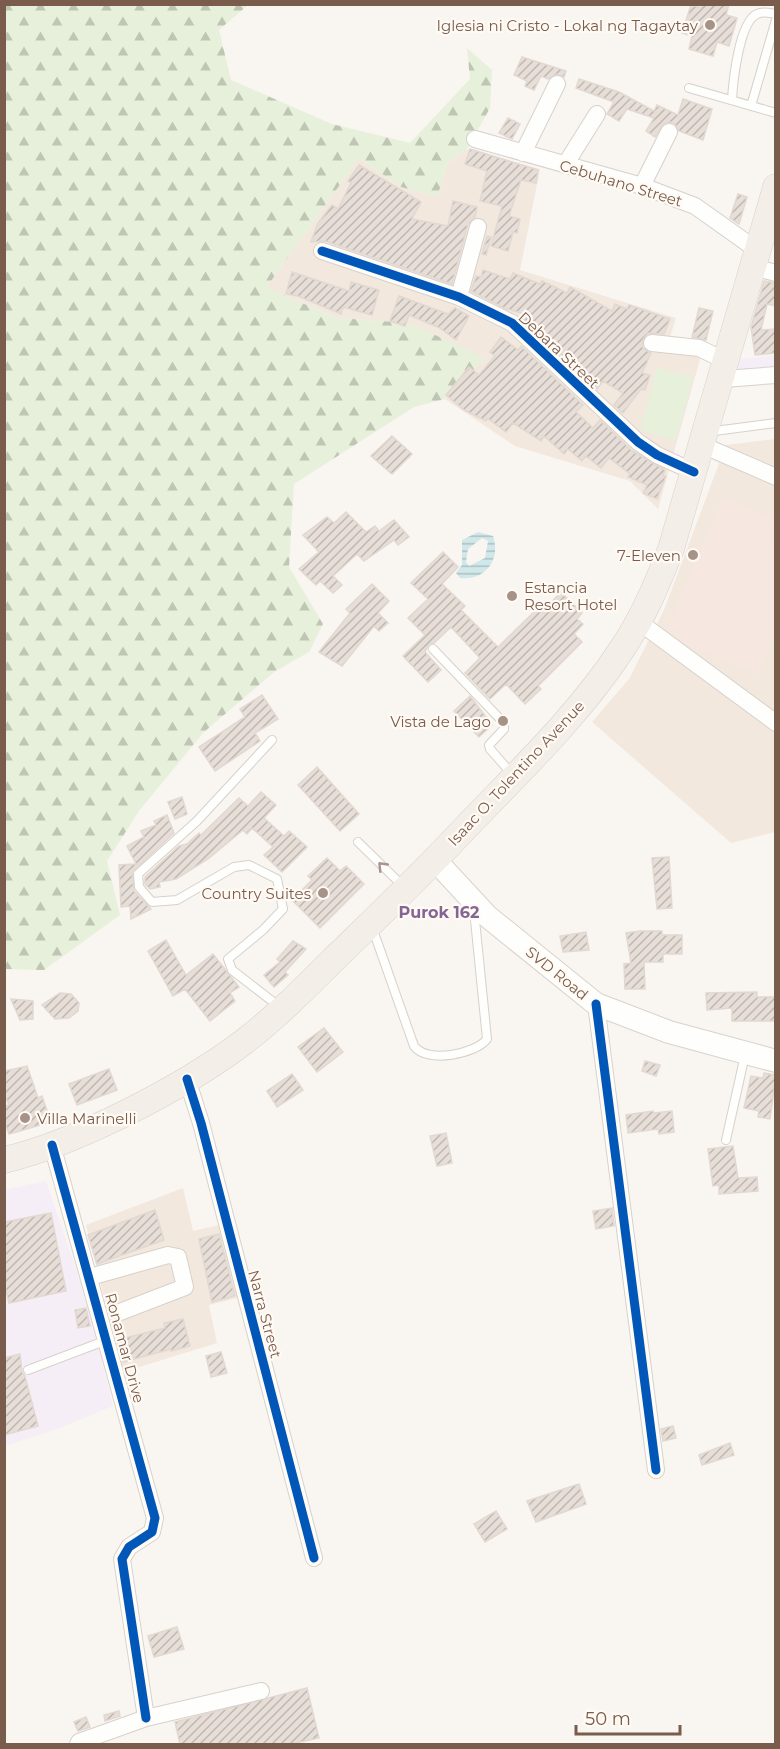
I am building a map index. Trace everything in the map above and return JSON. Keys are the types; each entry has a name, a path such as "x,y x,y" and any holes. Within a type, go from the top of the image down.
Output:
{"main road":[{"name":"Isaac O. Tolentino Avenue","path":"4,1160 52,1145 187,1079 245,1041 406,890 581,705 639,622 650,602 671,549 723,372 762,263 776,188"},
{"name":"SVD Road","path":"435,860 487,916 596,1004 669,1032 746,1051 776,1061"}],"street":[{"path":"523,153 557,84"},
{"path":"565,165 597,114"},
{"path":"642,186 669,132"},
{"name":"Cebuhano Street","path":"475,139 642,186 695,206 762,263"},
{"path":"459,297 478,227"},
{"name":"Debara Street","path":"322,250 459,297 512,323 638,442 657,455 694,472"},
{"path":"652,343 699,348 723,372 724,378 776,375"},
{"path":"704,439 776,477"},
{"path":"639,622 776,723"},
{"path":"596,1004 656,1470"},
{"name":"Narra Street","path":"187,1079 201,1123 314,1558"},
{"name":"Ronamar Drive","path":"52,1145 155,1518 152,1532 142,1541 129,1547 122,1559 146,1718"},
{"path":"90,1277 168,1254 178,1257 185,1287 120,1312"},
{"path":"78,1744 146,1718 261,1691"}],"lane":[{"path":"732,100 737,60 747,23 755,15 766,12 776,14"},
{"path":"751,106 776,20"},
{"path":"689,88 776,113"},
{"path":"704,439 776,423"},
{"path":"433,650 504,723 504,729 489,745 514,777"},
{"path":"272,740 248,769 197,821 138,874 139,887 153,902 177,900 234,867 249,865 277,879 283,909 263,930 228,959 232,970 281,1009"},
{"path":"358,842 406,890"},
{"path":"371,923 418,1052 433,1057 478,1049 487,1039 488,1030 473,900"},
{"path":"726,1140 746,1051"},
{"path":"28,1370 107,1340"}],"shaded area":[{"path":"467,149 540,169 520,270 676,318 670,337 704,345 658,509 630,481 515,446 445,399 484,358 409,323 338,318 266,288 359,158 401,187 437,197 448,163"},
{"path":"775,355 775,380 728,384 735,360"},
{"path":"775,439 775,832 731,843 592,722 629,679 664,610 726,445"},
{"path":"724,498 775,520 769,544 775,547 775,632 757,674 664,635"},
{"path":"46,1181 88,1304 113,1406 60,1428 5,1446 4,1190"},
{"path":"183,1188 193,1231 228,1223 245,1296 209,1305 217,1343 123,1372 86,1225"}],"green space":[{"path":"5,5 248,5 219,30 231,80 332,124 410,143 470,79 467,48 492,70 490,108 467,149 448,163 437,197 401,187 359,158 266,288 338,318 409,323 485,358 445,399 414,407 294,484 289,567 323,624 309,652 274,672 203,733 139,811 107,861 120,915 44,970 5,969"},
{"path":"657,368 693,377 676,440 640,430"}],"water":[{"path":"478,532 493,536 495,553 493,560 484,572 477,576 460,578 456,573 462,565 462,540","holes":["482,538 488,541 485,558 469,566 466,562 468,549"]}],"building":[{"name":"Iglesia ni Cristo - Lokal ng Tagaytay","path":"702,4 729,4 726,15 737,18 729,46 717,42 713,56 689,49 692,36 682,33 691,5 701,8"},
{"path":"522,57 566,71 564,77 557,74 548,79 541,76 534,90 525,86 527,81 514,75"},
{"path":"579,79 619,92 654,111 657,105 678,115 683,99 712,109 703,140 679,131 674,123 669,122 663,124 655,137 646,131 654,118 627,109 619,121 607,114 614,102 576,88"},
{"path":"508,118 520,124 512,139 499,133"},
{"path":"470,149 538,170 536,183 521,180 509,216 520,219 517,233 513,232 508,251 491,246 502,206 480,201 487,171 465,164"},
{"path":"359,165 421,202 412,219 448,226 453,201 477,207 475,217 468,224 452,284 325,241 311,242 318,223 332,205 338,209 351,183 348,181"},
{"path":"738,194 747,197 739,224 730,218"},
{"path":"487,236 491,237 486,255 482,254"},
{"path":"483,270 510,279 513,273 540,284 542,281 567,293 570,287 612,311 615,304 627,309 629,305 670,319 664,334 648,333 642,341 643,348 651,353 642,373 650,375 645,390 641,389 623,413 614,405 623,393 603,381 597,389 522,318 525,314 504,308 471,291 476,276 481,277"},
{"path":"292,272 349,291 351,282 379,290 372,315 343,307 341,314 298,296 286,294"},
{"path":"764,281 776,283 776,306 767,304 761,330 776,329 776,353 755,355 751,327"},
{"path":"399,296 448,314 455,308 469,316 456,340 440,328 409,315 405,326 390,321"},
{"path":"699,308 713,311 706,340 692,337"},
{"path":"501,337 518,350 521,346 583,405 576,412 593,428 600,420 632,451 665,470 663,475 666,476 657,499 643,493 647,485 628,477 630,474 609,458 601,468 586,456 582,461 568,449 564,454 544,436 541,441 513,423 506,432 487,418 486,421 464,410 446,395 469,367 479,375 495,356 490,352"},
{"path":"392,436 412,454 392,474 371,456"},
{"path":"346,512 366,532 375,526 379,531 394,520 409,537 398,545 394,540 364,561 357,554 333,576 342,585 333,593 320,581 316,585 299,569 319,552 303,535 327,517 334,523"},
{"path":"443,552 458,567 442,584 465,606 461,610 498,647 538,608 542,612 561,592 582,613 577,619 583,624 574,634 582,642 538,686 541,689 525,704 506,684 490,699 465,673 480,658 451,627 434,643 429,644 425,652 441,670 428,682 403,656 425,635 408,618 428,599 411,583"},
{"path":"372,584 389,601 378,613 388,623 379,631 374,626 342,666 319,652 350,613 346,609"},
{"path":"262,695 278,719 255,733 260,741 215,771 199,747 245,717 240,709"},
{"path":"470,696 492,725 479,737 454,711"},
{"path":"317,767 359,814 340,831 298,785"},
{"path":"261,792 276,805 264,818 284,836 289,831 307,847 282,872 264,855 273,847 252,828 247,834 243,830 208,859 176,879 159,882 160,887 150,889 145,884 145,877 179,846 187,844 199,833 201,835 239,798 248,806"},
{"path":"182,797 187,814 175,819 168,802"},
{"path":"167,815 174,833 132,872 134,891 151,909 131,919 130,906 121,907 119,865 136,864 127,846 144,837 141,831 156,825 154,821"},
{"path":"669,857 672,908 657,909 652,858"},
{"path":"327,858 340,871 346,866 364,884 320,928 292,900 312,880 308,876"},
{"path":"662,931 662,935 682,935 682,954 663,954 663,962 644,962 645,989 625,989 624,964 631,963 626,933"},
{"path":"586,932 589,950 563,952 560,936"},
{"path":"166,940 186,975 213,954 239,987 230,993 235,1001 210,1021 185,989 173,996 148,951"},
{"path":"293,941 306,949 285,972 288,975 274,987 264,975 280,962 277,959"},
{"path":"757,992 757,997 776,997 776,1021 732,1021 732,1008 707,1010 706,993"},
{"path":"60,993 71,994 79,1003 78,1011 69,1018 55,1019 42,1005"},
{"path":"11,999 33,1001 33,1019 20,1020"},
{"path":"324,1028 343,1052 317,1072 298,1047"},
{"path":"645,1061 660,1065 656,1076 642,1071"},
{"path":"27,1066 38,1098 42,1096 51,1122 9,1134 4,1120 4,1106 9,1105 4,1094 4,1071"},
{"path":"109,1069 117,1090 77,1105 69,1084"},
{"path":"764,1073 776,1075 770,1119 758,1117 759,1111 744,1108 751,1076 763,1078"},
{"path":"292,1074 303,1090 277,1107 267,1091"},
{"path":"653,1111 654,1113 672,1111 674,1132 659,1134 658,1129 628,1133 626,1115"},
{"path":"446,1133 452,1163 437,1166 430,1136"},
{"path":"733,1146 738,1178 757,1177 758,1191 719,1194 719,1185 713,1186 708,1149"},
{"path":"612,1208 614,1226 596,1229 593,1211"},
{"path":"155,1210 164,1240 97,1264 88,1235"},
{"path":"51,1213 66,1291 9,1303 4,1282 4,1222"},
{"path":"219,1234 235,1296 212,1302 199,1239"},
{"path":"86,1308 90,1326 78,1328 75,1310"},
{"path":"183,1319 190,1346 123,1362 117,1340 165,1328 164,1323"},
{"path":"221,1352 227,1373 211,1377 206,1356"},
{"path":"20,1354 22,1372 38,1426 4,1435 4,1358"},
{"path":"673,1426 676,1438 663,1441 661,1429"},
{"path":"730,1443 734,1455 702,1465 699,1455"},
{"path":"579,1484 586,1504 536,1522 527,1501"},
{"path":"496,1511 507,1529 485,1542 474,1524"},
{"path":"177,1627 184,1649 154,1657 148,1636"},
{"path":"307,1688 319,1738 291,1744 180,1744 175,1722"},
{"path":"119,1711 120,1716 105,1721 104,1715"},
{"path":"86,1717 90,1727 78,1731 74,1722"}],"cycle path":[{"path":"322,251 459,297 512,323 638,442 657,455 694,472"},
{"path":"596,1004 656,1470"},
{"path":"187,1079 201,1123 314,1558"},
{"path":"52,1145 155,1518 152,1532 129,1547 122,1559 146,1718"}],"place":[{"name":"Iglesia ni Cristo - Lokal ng Tagaytay","path":"710,25"},
{"name":"7-Eleven","path":"693,555"},
{"name":"Estancia Resort Hotel","path":"512,596"},
{"name":"Vista de Lago","path":"503,721"},
{"name":"Country Suites","path":"323,893"},
{"name":"Villa Marinelli","path":"25,1118"}],"district":[{"name":"Purok 162","path":"439,912"}]}
